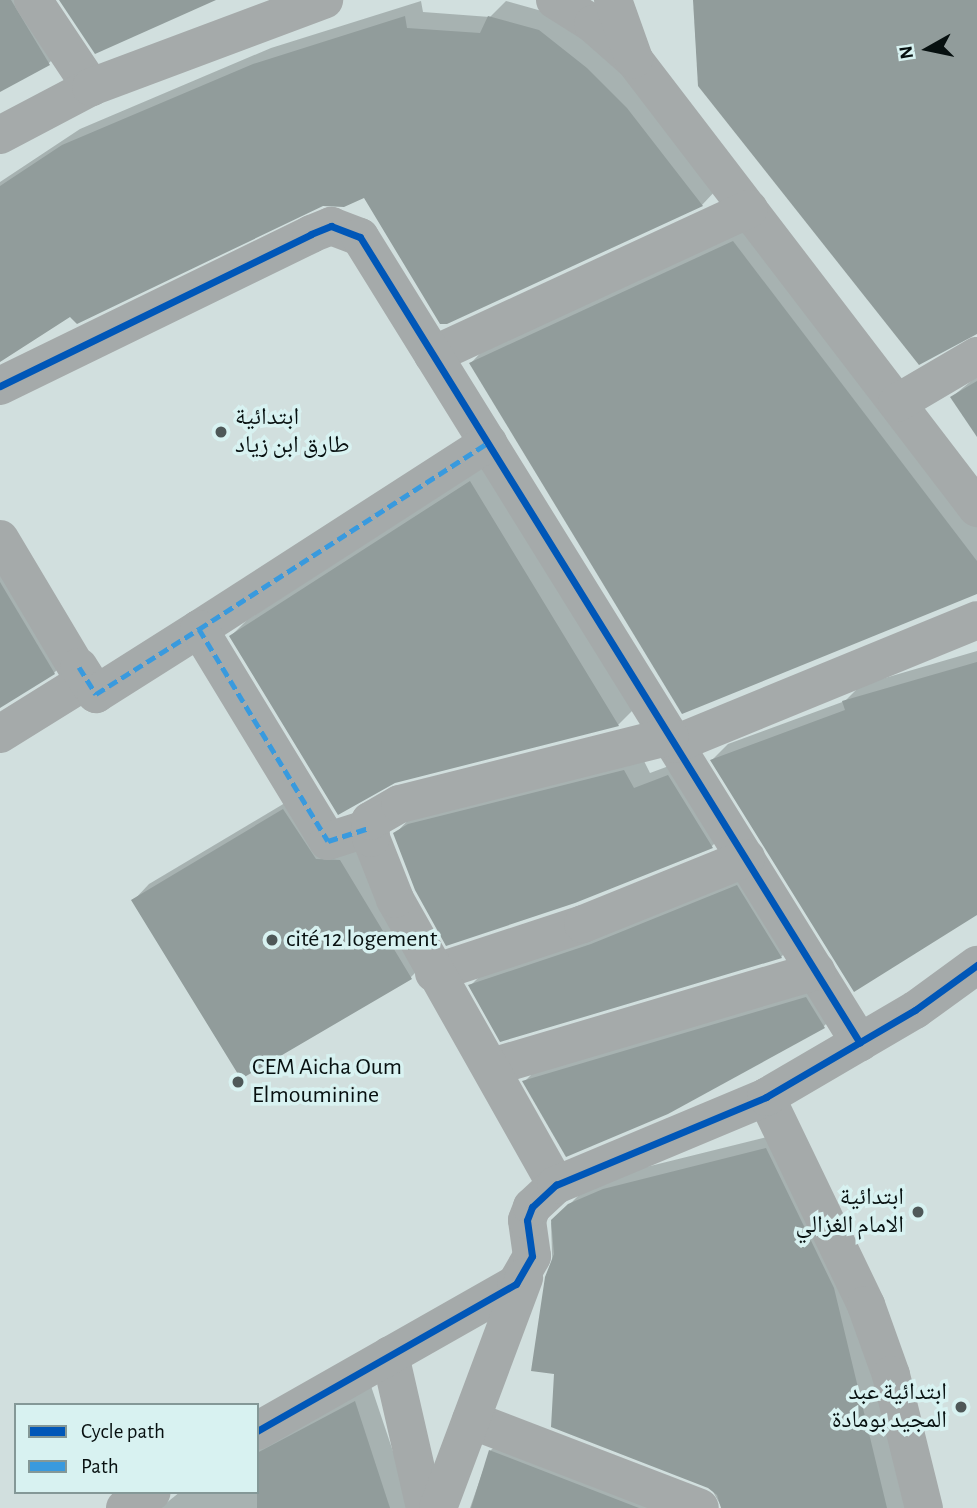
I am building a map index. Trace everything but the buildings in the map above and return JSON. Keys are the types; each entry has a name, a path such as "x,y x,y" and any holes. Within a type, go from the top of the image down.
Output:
{"street":[{"path":"33,0 91,87"},
{"path":"0,135 91,87 324,0"},
{"path":"555,0 593,24 635,61 977,508"},
{"path":"614,0 635,61"},
{"path":"433,355 749,209"},
{"path":"0,386 331,226 360,237 860,1043"},
{"path":"897,403 977,356"},
{"path":"5,560 96,694 488,443"},
{"path":"556,1185 492,1067 434,973 395,898 369,828 374,815 400,804 672,740 977,620"},
{"path":"199,629 328,841 369,828"},
{"path":"0,734 77,686 79,667"},
{"path":"434,973 583,924 746,858"},
{"path":"438,1508 532,1256 527,1220 532,1207 556,1185 766,1097 860,1043 977,965"},
{"path":"492,1067 816,971"},
{"path":"766,1097 866,1305 891,1375 924,1508"},
{"path":"259,1430 523,1278"},
{"path":"390,1355 425,1508"},
{"path":"471,1420 700,1508"},
{"path":"125,1508 149,1494"}],"marked path":[{"path":"199,629 488,443"},
{"path":"79,667 96,694 199,629 328,841 369,828"}],"cycle path":[{"path":"0,386 311,234 331,226 360,237 860,1043"},
{"path":"259,1430 516,1284 532,1256 527,1220 532,1207 556,1185 766,1097 915,1010 977,965"}],"place":[{"name":"ابتدائية طارق ابن زياد","path":"221,432"},
{"name":"cité 12 logement","path":"272,940"},
{"name":"CEM Aicha Oum Elmouminine","path":"238,1082"},
{"name":"ابتدائية الامام الغزالي","path":"918,1212"},
{"name":"ابتدائية عبد المجيد بومادة","path":"961,1407"}]}
